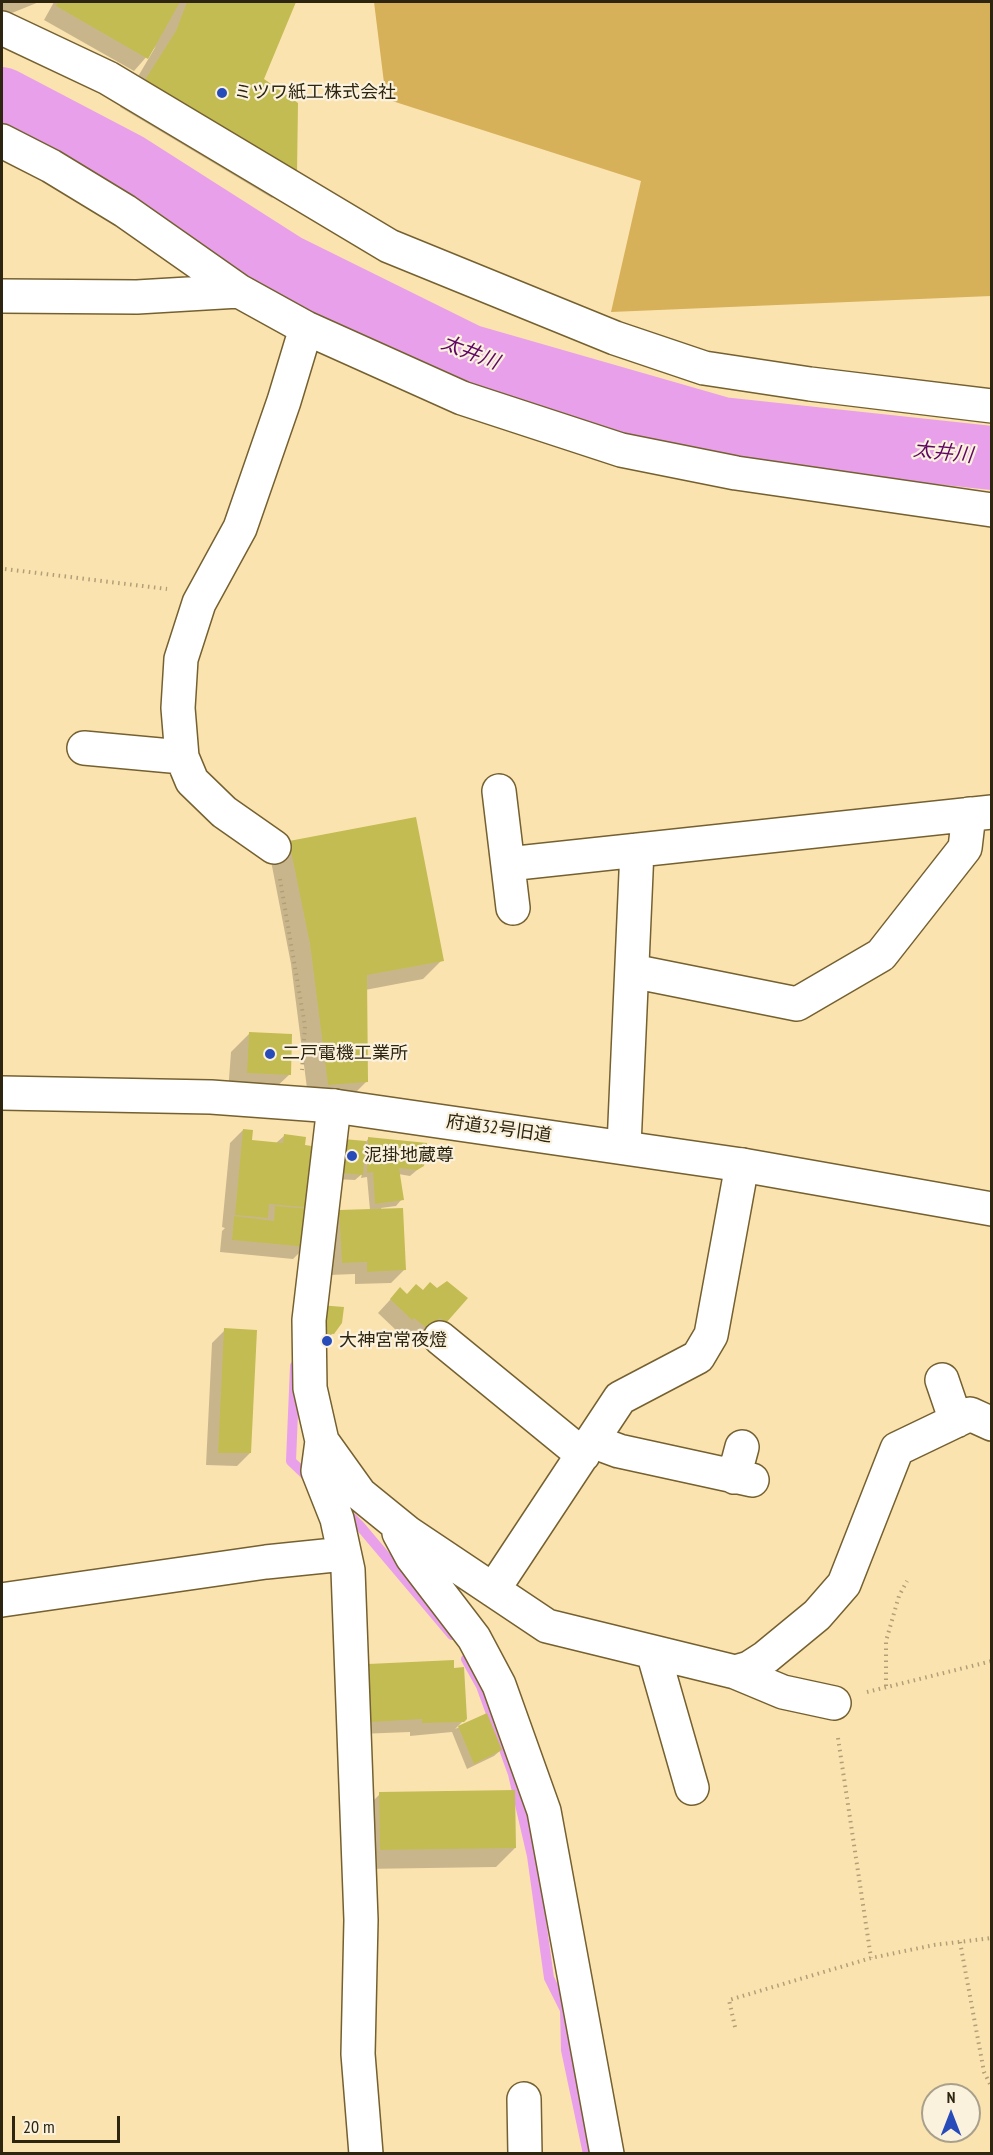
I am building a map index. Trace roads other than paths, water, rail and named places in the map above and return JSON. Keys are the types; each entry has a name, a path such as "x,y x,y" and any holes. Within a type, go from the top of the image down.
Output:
{"street":[{"path":"2,28 108,78 389,246 615,338 704,368 810,384 992,406"},
{"path":"2,141 51,166 125,212 239,291 306,328 462,398 621,450 736,473 992,510"},
{"path":"2,296 137,297 239,291"},
{"path":"274,847 224,812 192,781 182,757 178,708 181,659 203,596 240,528 306,328"},
{"path":"84,748 182,757"},
{"path":"499,791 513,908"},
{"path":"508,864 980,813 965,848 881,955 797,1004 632,971"},
{"path":"624,1146 637,850"},
{"name":"府道32号旧道","path":"2,1093 211,1097 334,1106 624,1146 992,1209"},
{"path":"334,1106 309,1320 310,1388 322,1441 318,1471 337,1519 348,1570 361,1920 358,2054 366,2154"},
{"path":"493,1590 620,1398 698,1357 711,1335 742,1165"},
{"path":"440,1338 587,1448 743,1468"},
{"path":"942,1380 956,1421"},
{"path":"735,1672 749,1668 775,1650 817,1616 844,1584 897,1449 970,1414 992,1424"},
{"path":"322,1441 360,1494 393,1521 547,1626 735,1672 783,1692 834,1703"},
{"path":"393,1521 412,1557 474,1638 499,1685 544,1810 607,2154"},
{"path":"2,1600 266,1562 344,1554"},
{"path":"653,1652 692,1788"},
{"path":"524,2099 525,2154"}],"waterway":[{"name":"太井川","path":"2,99 126,164 286,266 468,356 722,429 992,458"},
{"path":"295,1366 291,1461 311,1480"},
{"path":"345,1511 452,1635"},
{"path":"466,1659 481,1686 513,1774 532,1856 549,1978 565,2010 566,2050 588,2154"}],"place":[{"name":"ミツワ紙工株式会社","path":"222,93"},
{"name":"二戸電機工業所","path":"270,1054"},
{"name":"泥掛地蔵尊","path":"352,1156"},
{"name":"大神宮常夜燈","path":"327,1341"}]}
